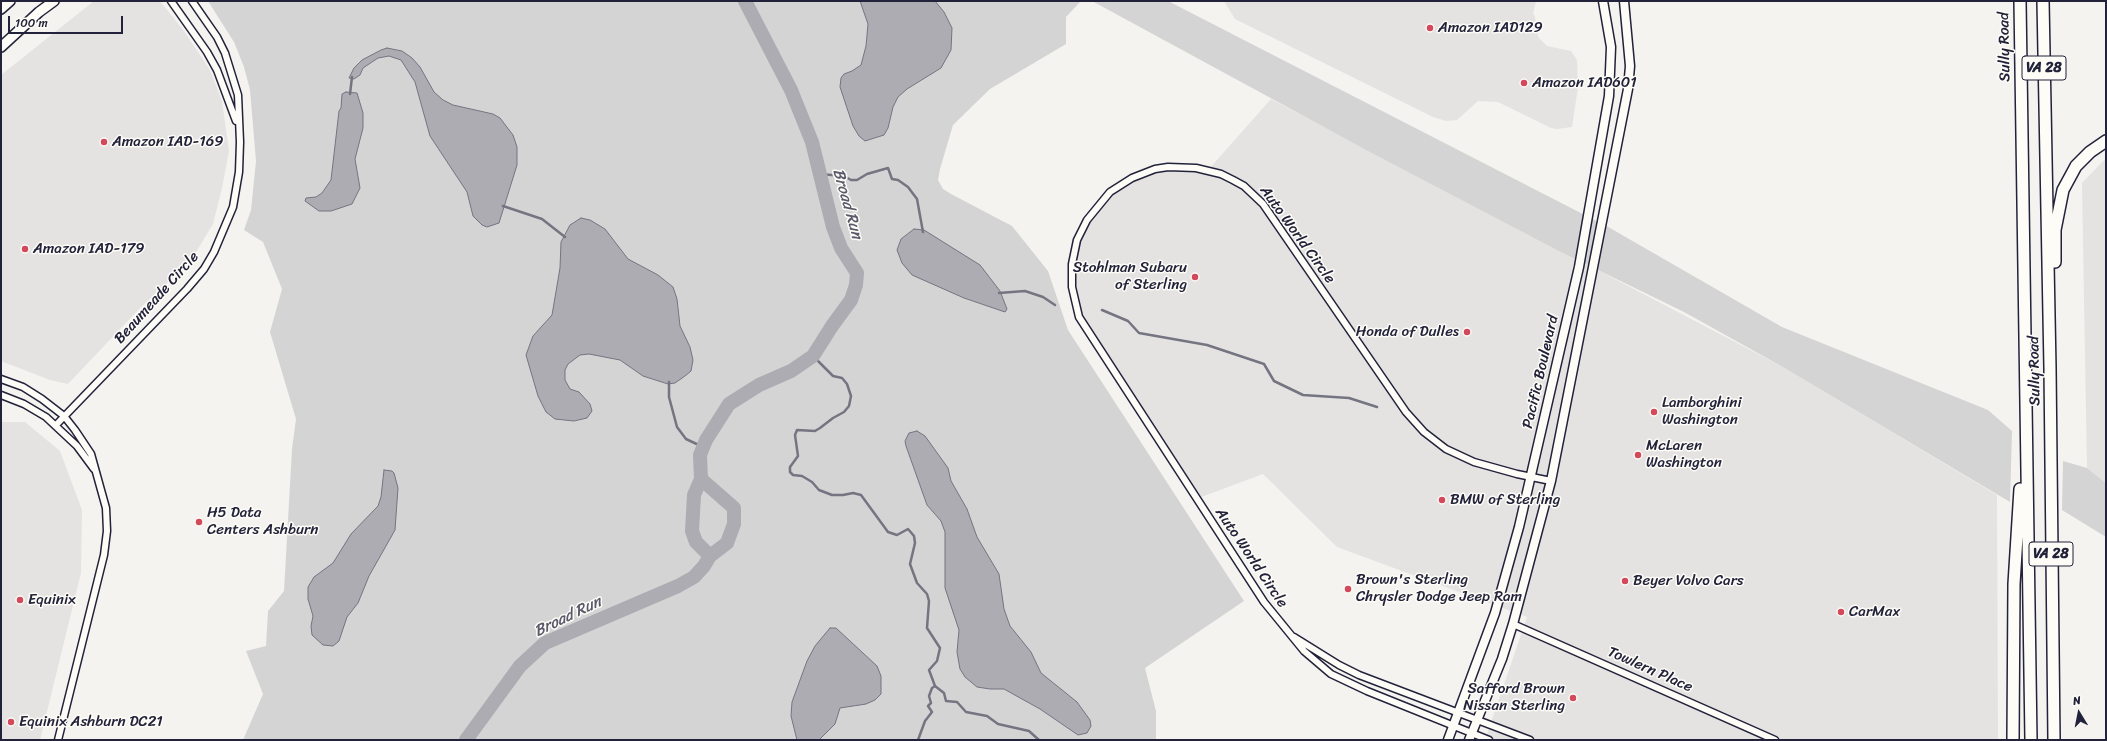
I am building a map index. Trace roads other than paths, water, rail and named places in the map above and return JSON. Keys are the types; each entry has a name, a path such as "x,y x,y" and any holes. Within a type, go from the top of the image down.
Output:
{"highway":[{"name":"Sully Road","path":"2020,1 2031,740"},
{"name":"Sully Road","path":"2043,1 2050,368 2054,740"},
{"path":"2050,368 2055,230 2058,207 2063,190 2076,166 2090,152 2106,141"},
{"path":"2013,740 2014,584 2026,415"}],"main road":[{"path":"1,9 10,1"},
{"path":"1,47 38,12 54,1"},
{"name":"Pacific Boulevard","path":"1448,740 1459,714 1495,613 1532,478 1579,267 1605,125 1611,72 1611,48 1603,1"},
{"name":"Pacific Boulevard","path":"1471,737 1514,624 1551,481 1605,215 1628,90 1630,66 1624,1"}],"street":[{"name":"Beaumeade Circle","path":"171,1 218,70 239,130"},
{"name":"Beaumeade Circle","path":"56,425 187,288 214,252 233,206 237,186 239,130 238,95 229,61 217,37 192,1"},
{"name":"Auto World Circle","path":"1489,740 1471,737 1454,726 1355,686 1331,674 1304,651 1264,602 1079,317 1074,298 1072,275 1077,240 1093,210 1110,192 1121,184 1142,173 1155,169 1182,167 1208,170 1221,174 1244,186 1263,204 1406,412 1424,432 1446,449 1474,462 1532,478 1551,481"},
{"path":"1,379 34,393 64,416 87,446 97,472 106,508 106,543 58,740"},
{"path":"1,395 24,404 56,425 76,446 97,472"},
{"name":"Towlern Place","path":"1514,624 1767,738 1775,740"},
{"name":"Auto World Circle","path":"1289,634 1339,665 1359,675 1530,740"},
{"path":"1761,740 1767,738"}],"waterway":[{"name":"Broad Run","path":"710,556 696,542 692,531 694,495 701,479 700,455 706,440 729,404 759,385 791,371 813,356 851,300 856,285 857,273 841,248 833,227 812,142 791,90 745,1"},
{"path":"350,94 352,77"},
{"path":"819,174 844,176 851,180 857,180 867,174 888,168 892,179 898,180 908,187 917,199 923,232"},
{"path":"503,206 542,219 565,237"},
{"path":"999,293 1025,291 1043,297 1055,305"},
{"path":"1102,310 1128,321 1139,333 1207,345 1264,364 1274,381 1303,395 1349,398 1377,407"},
{"path":"813,356 833,376 842,378 847,384 851,396 849,406 844,412 820,428 815,431 797,430 795,435 798,456 790,467 790,472 793,475 802,476 812,482 819,490 832,495 853,493 861,495 888,532 897,535 908,529 914,536 915,543 910,564 917,583 927,594 929,601 927,628 940,648 937,661 929,670 935,686 944,693 946,701 957,702 966,712 987,716 998,724 1029,731 1039,740"},
{"path":"669,382 669,397 677,427 686,439 703,447"},
{"name":"Broad Run","path":"466,740 520,666 545,643 678,586 694,577 704,566 710,556 727,543 734,524 734,508 701,479"},
{"path":"918,740 925,721 932,712 928,706 931,703 929,696 932,688 935,686"}],"place":[{"name":"Amazon IAD129","path":"1430,28"},
{"name":"Amazon IAD601","path":"1524,83"},
{"name":"Amazon IAD-169","path":"104,142"},
{"name":"Amazon IAD-179","path":"25,249"},
{"name":"Stohlman Subaru of Sterling","path":"1195,277"},
{"name":"Honda of Dulles","path":"1467,332"},
{"name":"Lamborghini Washington","path":"1654,412"},
{"name":"McLaren Washington","path":"1638,455"},
{"name":"BMW of Sterling","path":"1442,500"},
{"name":"H5 Data Centers Ashburn","path":"199,522"},
{"name":"Beyer Volvo Cars","path":"1625,581"},
{"name":"Brown's Sterling Chrysler Dodge Jeep Ram","path":"1348,589"},
{"name":"Equinix","path":"20,600"},
{"name":"CarMax","path":"1841,612"},
{"name":"Safford Brown Nissan Sterling","path":"1573,698"},
{"name":"Equinix Ashburn DC21","path":"11,722"}]}
